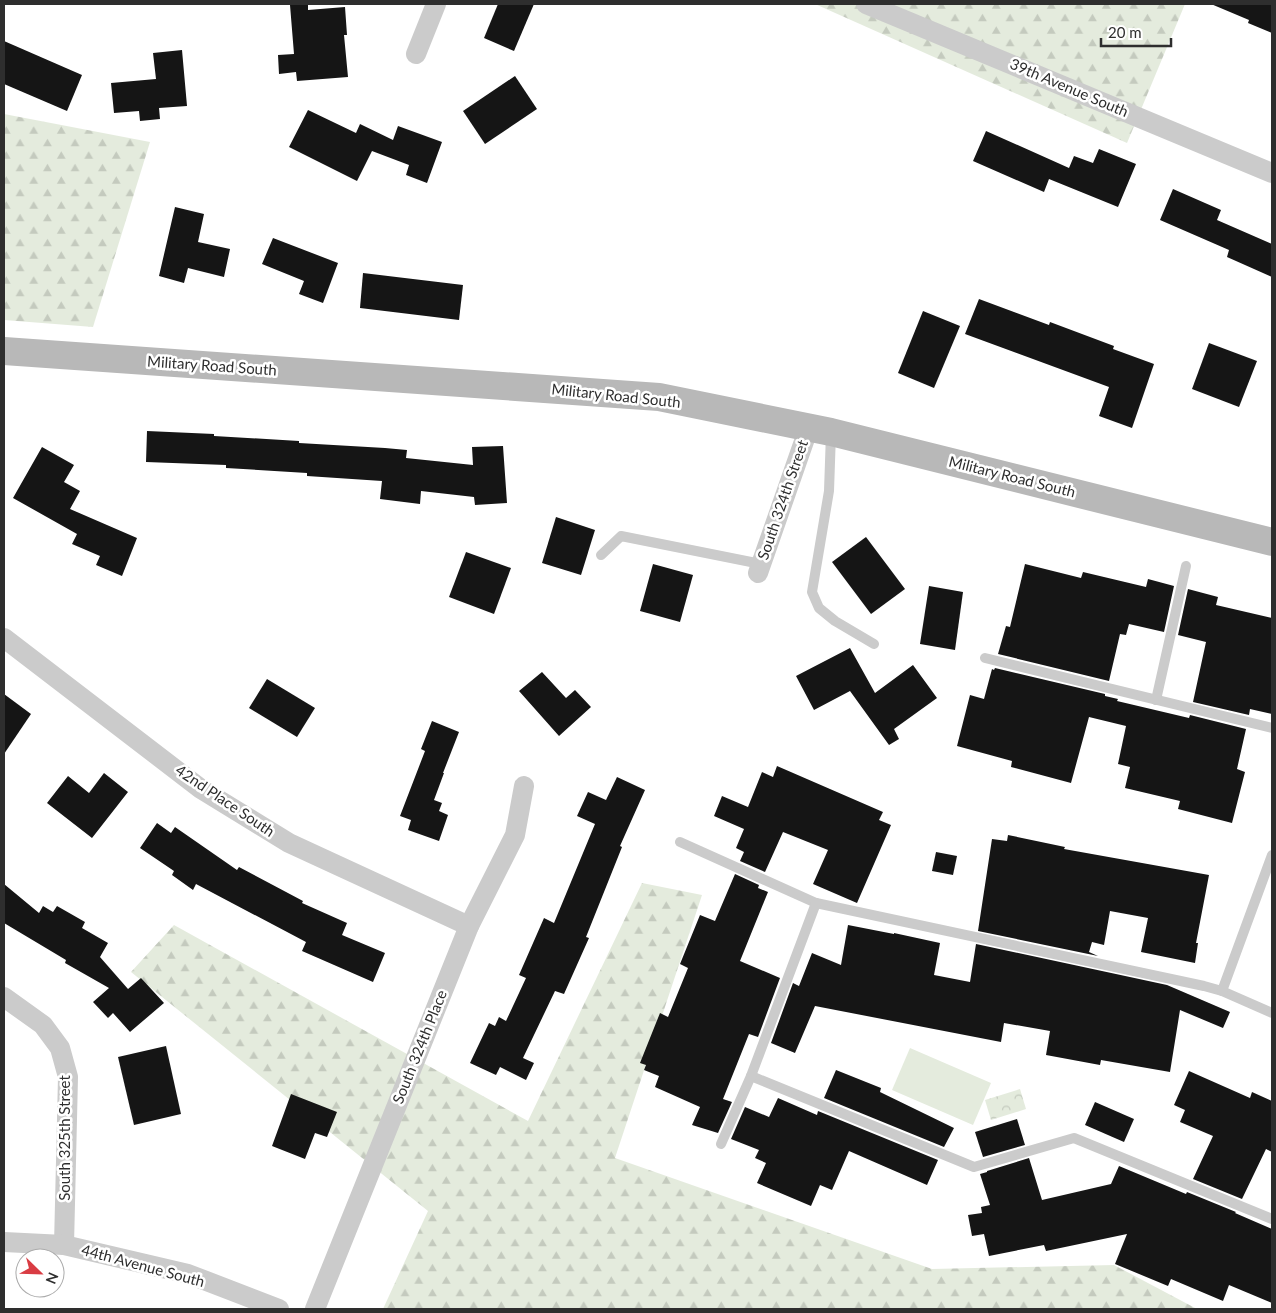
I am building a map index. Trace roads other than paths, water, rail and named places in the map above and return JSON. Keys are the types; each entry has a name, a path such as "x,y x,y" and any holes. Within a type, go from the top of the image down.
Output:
{"main road":[{"name":"Military Road South","path":"4,351 659,397 820,429 1272,542"}],"street":[{"path":"416,54 436,4"},
{"name":"39th Avenue South","path":"866,4 1272,173"},
{"name":"South 324th Street","path":"760,569 820,429"},
{"name":"42nd Place South","path":"4,638 201,789 281,838 469,926"},
{"name":"South 324th Place","path":"315,1309 469,926 515,835 524,786"},
{"name":"South 325th Street","path":"4,997 43,1025 60,1048 68,1077 64,1245"},
{"name":"44th Avenue South","path":"4,1242 64,1245 188,1274 279,1309"}],"lane":[{"path":"820,429 829,491 812,592 819,608 835,621 874,644"},
{"path":"601,555 620,536 760,569"},
{"path":"1156,700 1186,566"},
{"path":"985,658 1272,728"},
{"path":"680,842 816,903 1194,984 1222,991 1272,1013"},
{"path":"1222,991 1272,855"},
{"path":"721,1144 751,1076 816,903"},
{"path":"751,1076 974,1167 1074,1138 1272,1218"}]}
